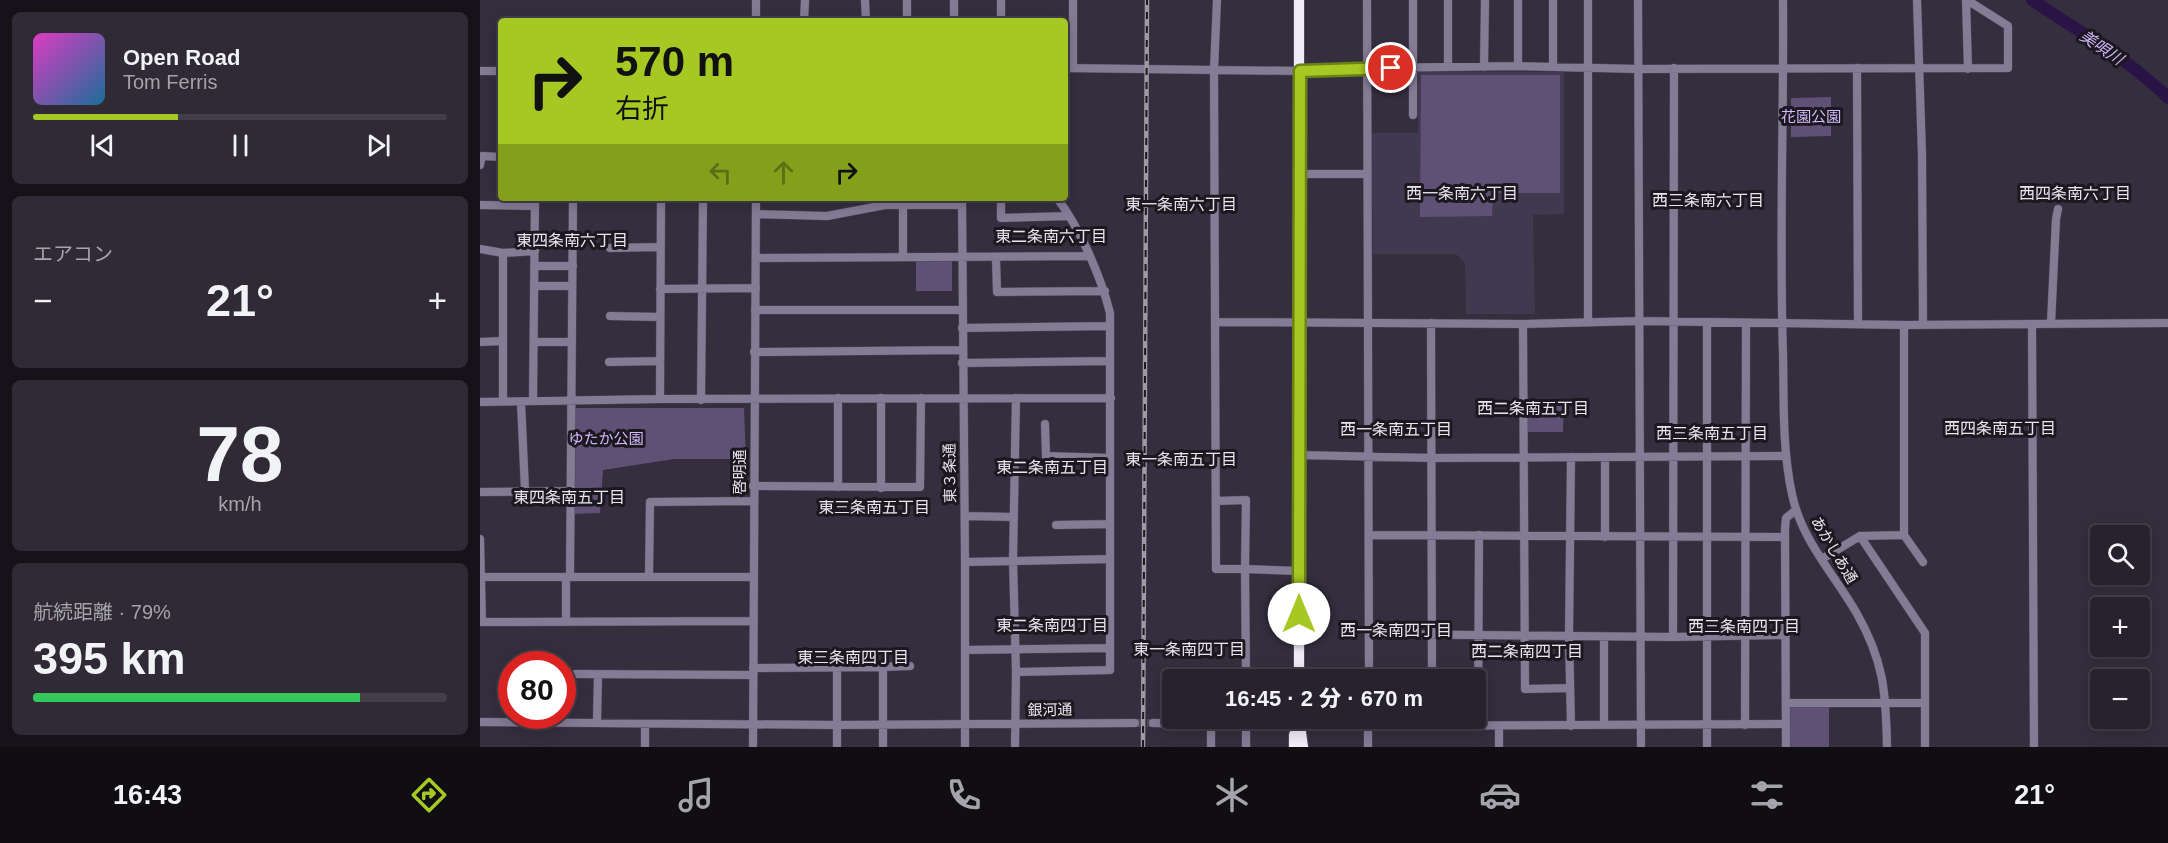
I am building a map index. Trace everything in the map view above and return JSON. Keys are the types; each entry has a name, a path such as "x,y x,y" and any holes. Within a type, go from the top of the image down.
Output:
{"highway":[{"path":"1299,0 1299,669"},
{"path":"1294,747 1296,729"},
{"path":"1301,729 1303,747"}],"street":[{"path":"756,0 756,18"},
{"path":"804,18 805,0"},
{"path":"866,0 866,18"},
{"path":"907,0 908,18"},
{"path":"954,0 954,18"},
{"path":"1001,0 1001,18"},
{"path":"1073,0 1069,68 1300,71 1518,66 1638,69 2008,68 2008,26 1967,0"},
{"path":"1217,0 1214,70 1216,569 1299,571"},
{"path":"1367,0 1369,669"},
{"path":"1413,0 1415,68 1413,115"},
{"path":"1448,0 1448,67"},
{"path":"1484,67 1485,0"},
{"path":"1518,0 1518,66"},
{"path":"1553,0 1554,67"},
{"path":"1588,0 1588,322"},
{"path":"1638,0 1641,747"},
{"name":"あかしあ通","path":"1783,0 1782,324 1786,456 1796,510 1804,532 1857,614 1881,668 1887,703 1887,747"},
{"path":"1917,0 1922,155 1923,325"},
{"path":"1967,0 1968,69"},
{"path":"1674,68 1674,637"},
{"path":"1857,68 1857,323"},
{"path":"480,71 498,71"},
{"path":"480,165 482,156 498,157"},
{"path":"1300,174 1367,174"},
{"path":"566,622 566,580 570,575 572,491 573,201"},
{"path":"660,399 661,201"},
{"path":"701,400 704,288 703,201"},
{"name":"啓明通","path":"753,747 756,201"},
{"path":"903,201 903,257"},
{"path":"756,214 827,216 903,201 962,201"},
{"name":"東３条通","path":"962,201 965,747"},
{"path":"1001,201 1001,218 1069,216"},
{"path":"1016,672 1110,670 1110,313 1105,291 1085,245 1059,201"},
{"path":"480,205 535,202 533,401"},
{"path":"2051,323 2055,219 2058,209"},
{"path":"610,248 660,247"},
{"path":"480,249 503,253 535,251"},
{"path":"502,402 503,253"},
{"path":"756,258 1089,256"},
{"path":"996,258 997,292 1105,291"},
{"path":"535,266 573,266"},
{"path":"534,286 572,286"},
{"path":"660,290 756,288"},
{"path":"755,310 962,310"},
{"path":"610,316 660,317"},
{"path":"1216,322 1523,324 1640,321 1707,324 1904,325 2168,323"},
{"path":"1431,323 1432,669"},
{"path":"1523,324 1525,689 1570,688"},
{"path":"1707,324 1707,747"},
{"path":"1744,725 1746,324"},
{"path":"2032,324 2034,747"},
{"path":"1904,325 1904,536 1923,562"},
{"path":"962,328 1110,326"},
{"path":"480,342 503,341"},
{"path":"534,342 572,342"},
{"path":"754,352 962,350"},
{"path":"609,362 660,361"},
{"path":"962,363 1109,361"},
{"path":"480,402 962,397 1111,398"},
{"path":"838,398 838,487"},
{"path":"881,398 881,488"},
{"path":"753,486 920,487 921,398"},
{"path":"1015,747 1016,672 1013,560 1016,398"},
{"path":"521,402 525,490"},
{"path":"1045,424 1046,456 1110,458"},
{"path":"1299,455 1433,458 1786,456"},
{"path":"1571,457 1569,536 1571,726"},
{"path":"1605,457 1605,537"},
{"path":"480,492 572,491"},
{"path":"649,576 650,502 753,501"},
{"path":"1216,501 1246,501 1246,669"},
{"path":"1786,747 1785,537 1786,518 1796,510"},
{"path":"964,516 1014,517"},
{"path":"1056,525 1110,524"},
{"path":"1369,535 1785,537"},
{"path":"1479,535 1479,669"},
{"path":"1822,559 1860,536 1904,536"},
{"path":"1860,536 1925,633 1924,747"},
{"path":"480,539 481,622 753,621"},
{"path":"965,562 1110,559"},
{"path":"480,577 570,575 753,577"},
{"path":"1369,634 1569,637 1786,635"},
{"path":"1604,637 1604,725"},
{"path":"965,650 1110,648"},
{"path":"576,674 753,672 910,666"},
{"path":"883,667 883,747"},
{"path":"837,668 837,747"},
{"path":"597,722 598,675"},
{"path":"1786,703 1925,703"},
{"name":"銀河通","path":"480,722 837,725 1135,723"},
{"path":"1153,723 1162,723"},
{"path":"645,724 645,747"},
{"path":"1486,726 1786,724"},
{"path":"1499,726 1499,747"},
{"path":"1211,729 1211,747"},
{"path":"1246,729 1246,747"},
{"path":"1368,729 1368,747"}],"shaded area":[{"path":"1418,71 1564,72 1564,214 1533,215 1535,314 1466,314 1465,263 1456,254 1373,254 1371,133 1418,133"}],"green space":[{"path":"1421,75 1560,75 1560,193 1493,193 1492,216 1420,217"},
{"name":"花園公園","path":"1831,97 1831,136 1791,137 1791,98"},
{"path":"916,261 952,261 952,291 916,291"},
{"path":"1525,402 1564,404 1563,432 1526,432"},
{"name":"ゆたか公園","path":"575,408 744,408 746,459 674,459 603,470 600,513 573,514"},
{"path":"1790,707 1829,707 1829,747 1790,747"}],"waterway":[{"name":"美唄川","path":"2032,0 2138,71 2168,98"}],"tunnel":[{"path":"1135,723 1153,723"}],"railway":[{"path":"1143,747 1147,0"}],"district":[{"name":"西一条南六丁目","path":"1462,193"},
{"name":"西四条南六丁目","path":"2075,193"},
{"name":"西三条南六丁目","path":"1708,200"},
{"name":"東一条南六丁目","path":"1181,204"},
{"name":"東二条南六丁目","path":"1051,236"},
{"name":"東四条南六丁目","path":"572,240"},
{"name":"西二条南五丁目","path":"1533,408"},
{"name":"西四条南五丁目","path":"2000,428"},
{"name":"西一条南五丁目","path":"1396,429"},
{"name":"西三条南五丁目","path":"1712,433"},
{"name":"東一条南五丁目","path":"1181,459"},
{"name":"東二条南五丁目","path":"1052,467"},
{"name":"東四条南五丁目","path":"569,497"},
{"name":"東三条南五丁目","path":"874,507"},
{"name":"東二条南四丁目","path":"1052,625"},
{"name":"西三条南四丁目","path":"1744,626"},
{"name":"西一条南四丁目","path":"1396,630"},
{"name":"東一条南四丁目","path":"1189,649"},
{"name":"西二条南四丁目","path":"1527,651"},
{"name":"東三条南四丁目","path":"853,657"}],"route":[{"path":"1299,614 1300,71 1391,68"}]}
